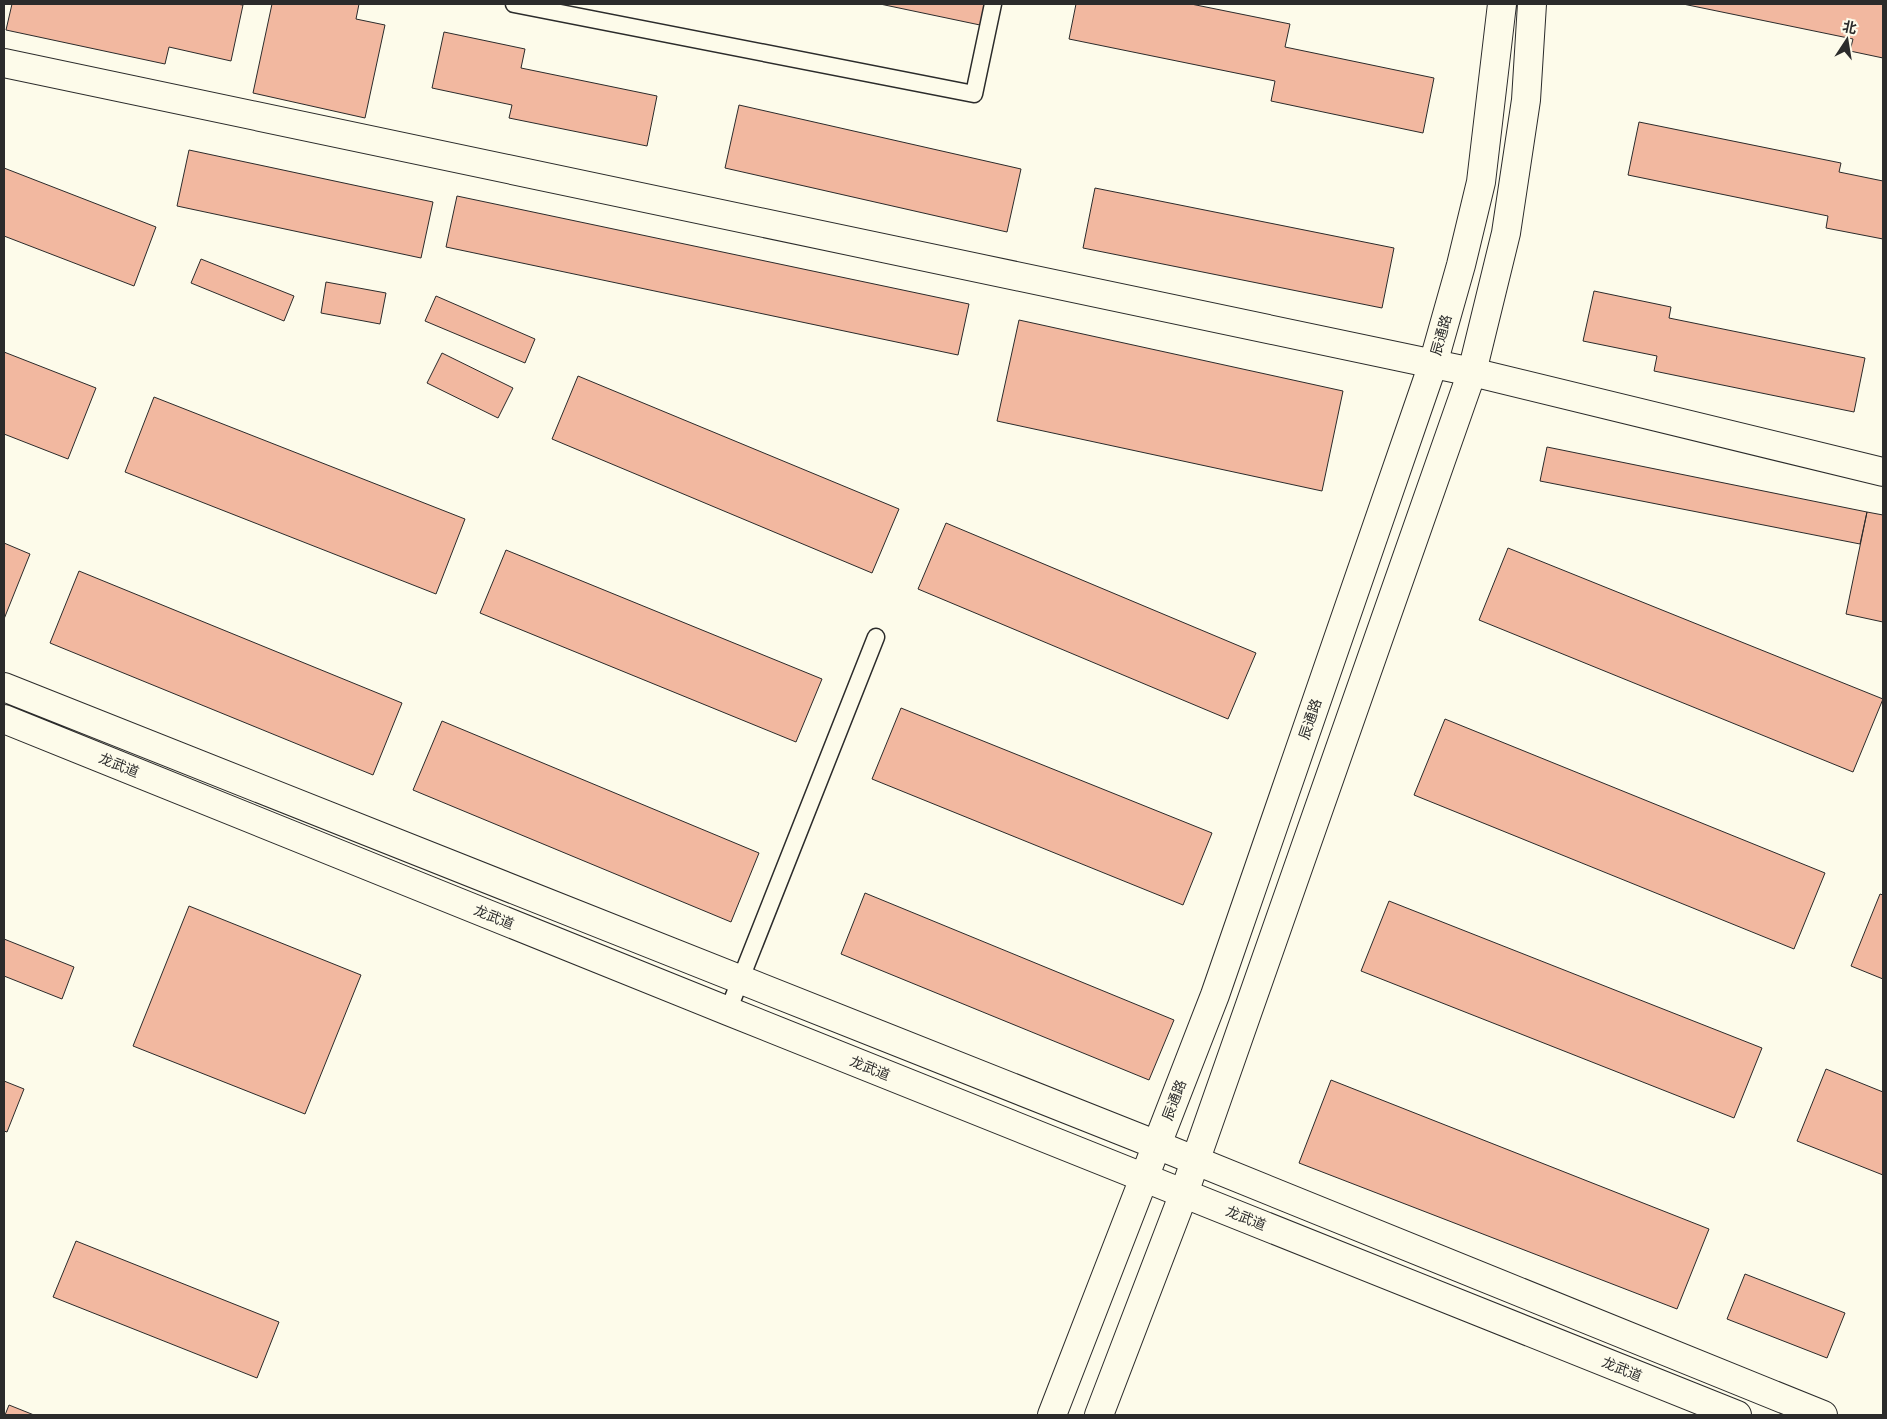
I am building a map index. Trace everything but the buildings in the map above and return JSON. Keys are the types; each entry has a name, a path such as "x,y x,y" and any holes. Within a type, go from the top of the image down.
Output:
{"street":[{"name":"辰通路","path":"1052,1415 1215,995 1433,364 1482,182 1502,4"},
{"path":"1099,1415 1184,1193 1472,372 1506,233 1526,100 1532,4"},
{"path":"4,63 1472,372 1883,472"},
{"path":"4,687 1195,1160 1823,1415"},
{"name":"龙武道","path":"4,719 1737,1415"}],"lane":[{"path":"514,4 974,94 993,4"},
{"path":"728,1011 876,637"}]}
